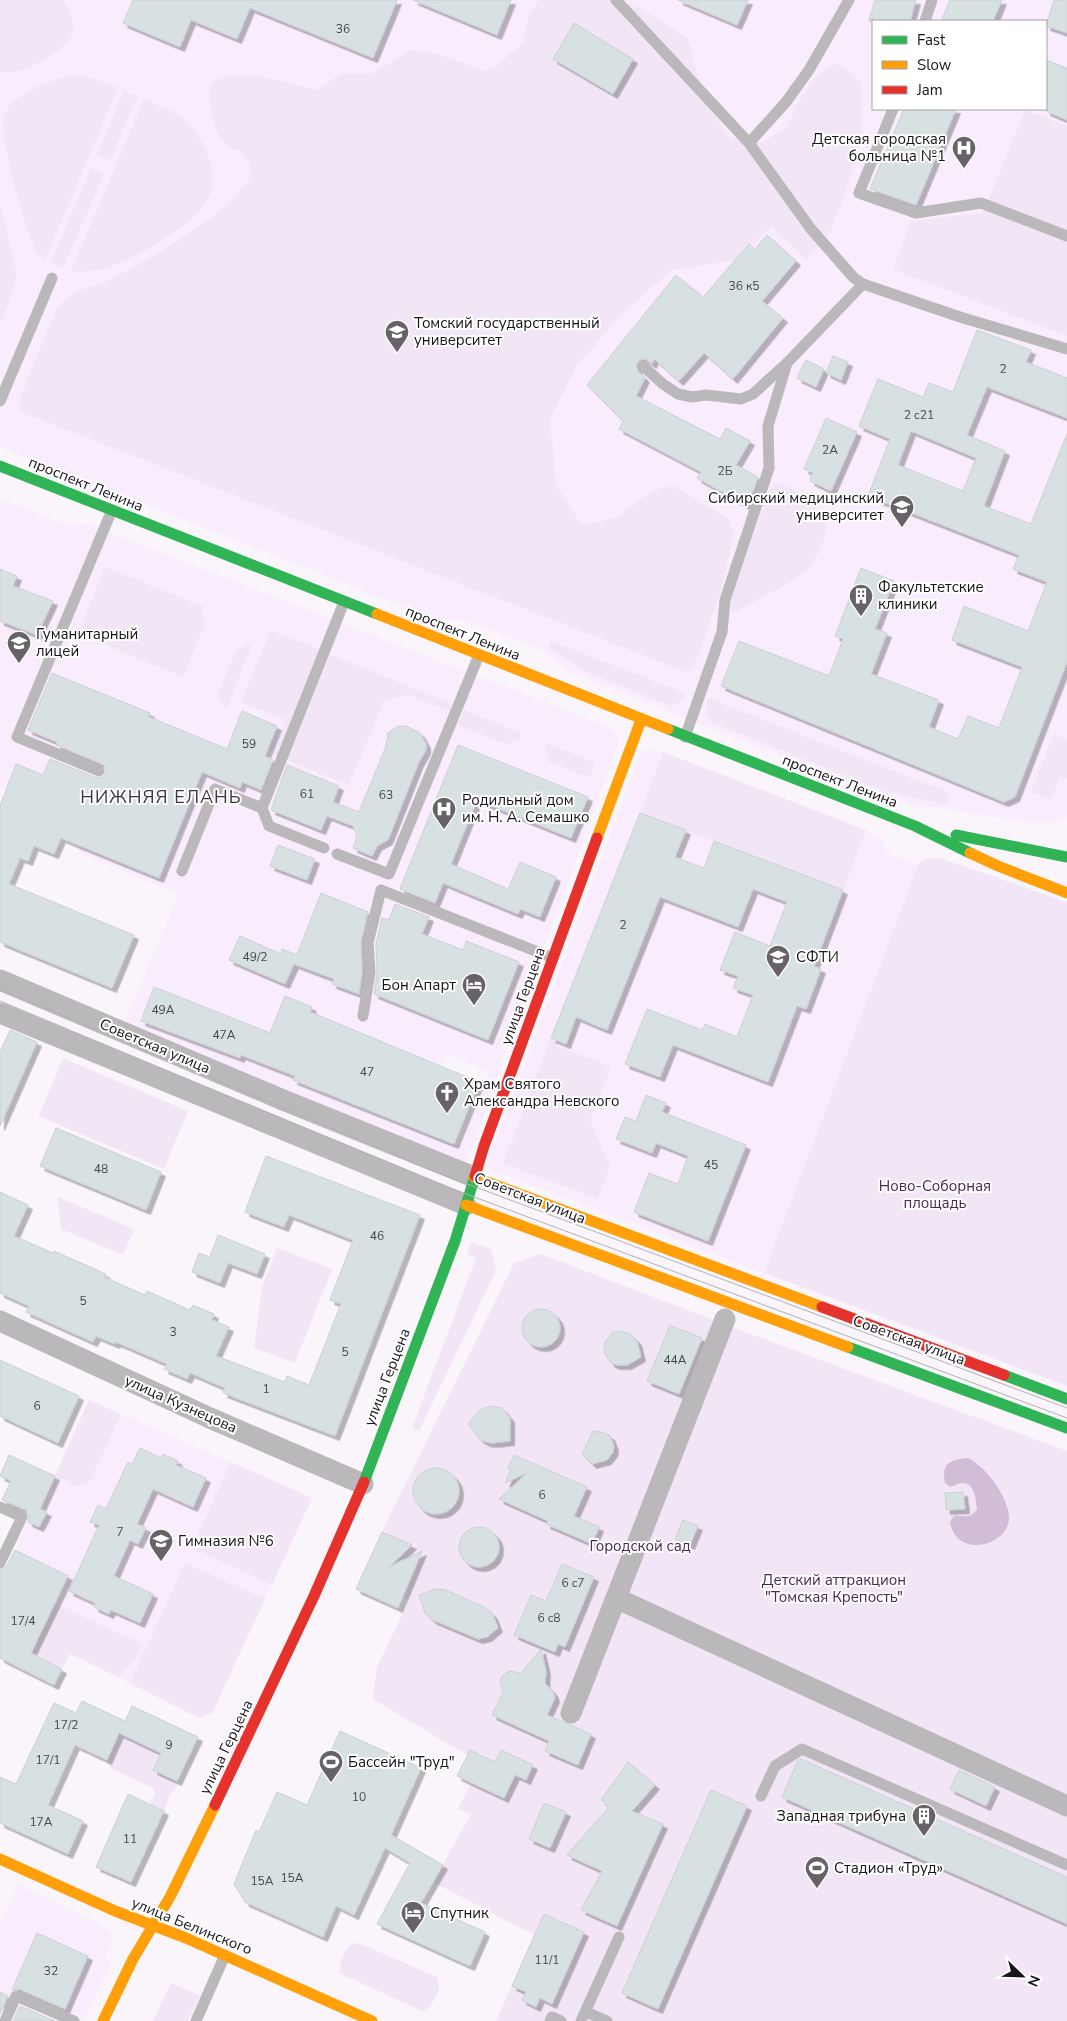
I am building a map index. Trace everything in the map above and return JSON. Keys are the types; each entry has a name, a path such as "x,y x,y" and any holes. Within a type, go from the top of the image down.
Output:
{"street":[{"name":"проспект Ленина","path":"0,466 641,720 915,826 998,866 1067,893"},
{"name":"улица Герцена","path":"103,2021 133,1959 170,1896 277,1675 363,1484 455,1241 474,1177 641,720"},
{"name":"проспект Ленина","path":"915,826 1067,857"},
{"name":"Советская улица","path":"0,980 283,1100 474,1177 1067,1399"},
{"name":"Советская улица","path":"0,1013 466,1205 1067,1428"},
{"path":"571,1713 725,1319"},
{"name":"улица Кузнецова","path":"0,1321 201,1414 363,1484"},
{"path":"616,1598 1067,1806"},
{"name":"улица Белинского","path":"0,1859 114,1911 225,1955 372,2021"}],"lane":[{"path":"616,0 749,143 811,229 847,271 863,284 960,317 1067,349"},
{"path":"749,143 786,102 809,70 849,0"},
{"path":"925,20 932,0"},
{"path":"893,110 859,193 916,214 981,203 1067,236"},
{"path":"0,401 52,278"},
{"path":"643,366 663,384 678,394 741,399 753,394 787,363 863,284"},
{"path":"685,737 722,632 725,600 769,468 768,426 787,363"},
{"path":"99,771 17,737 112,510"},
{"path":"324,848 268,826 262,808 344,602"},
{"path":"337,854 388,874 479,655"},
{"path":"182,870 215,789 262,808"},
{"path":"364,1016 370,972 368,943 382,890 553,958"},
{"path":"0,1507 22,1517 0,1563"},
{"path":"761,1796 774,1766 802,1749 1067,1865"},
{"path":"607,2021 583,2016 620,1937"},
{"path":"196,2021 225,1955"},
{"path":"5,2021 16,1996 74,2021"},
{"path":"550,2021 552,2017 561,2021"}],"shaded area":[{"name":"Томский государственный университет","path":"0,0 1067,0 1067,817 1058,821 1029,822 916,805 887,798 569,672 545,651 465,620 435,619 0,447"},
{"path":"0,499 69,526 87,524 606,726 617,735 619,741 466,1163 122,1029 179,894 78,852 90,824 0,787","holes":["445,1054 489,1071 459,1146 415,1129"]},
{"path":"647,749 663,752 866,830 885,842 885,853 918,865 764,1273 486,1168 641,753"},
{"name":"Гимназия №6","path":"89,1400 312,1498 212,1713 199,1718 70,1654 62,1669 31,1653 55,1604 56,1570 15,1550 28,1522 33,1524"},
{"path":"968,1458 982,1468 993,1481 1003,1497 1009,1516 1007,1526 1002,1535 983,1545 972,1545 962,1542 955,1534 950,1522 954,1516 969,1516 977,1509 974,1493 970,1486 959,1483 950,1487 945,1483 944,1471 948,1464 952,1461"},
{"path":"18,1885 96,1921 111,1933 112,1939 105,1959 111,1962 83,2021 0,2021 0,1926"}],"green space":[{"path":"0,0 63,0 73,22 71,37 59,50 38,63 17,71 0,71"},
{"name":"Томский государственный университет","path":"539,0 616,0 642,9 688,39 703,97 729,138 763,142 787,127 796,106 814,78 836,63 862,82 862,136 845,193 829,235 806,260 771,226 736,260 672,270 621,315 576,367 550,418 556,485 582,526 618,517 652,490 674,486 729,519 734,534 722,586 700,653 693,667 686,672 24,413 19,406 22,392 57,309 63,301 75,292 101,284 143,262 210,218 243,187 250,174 249,164 242,153 227,146 217,132 210,108 211,84 234,76 248,76 277,80 317,90 342,73 371,74 411,50 442,55 484,71 498,65 522,43 529,15"},
{"path":"72,75 88,77 118,88 45,260 39,255 34,246 22,212 10,169 3,133 3,121 6,111 17,98 45,83"},
{"path":"124,91 137,96 110,160 97,154"},
{"path":"144,99 178,115 196,134 208,154 211,164 213,175 209,196 198,212 183,226 141,253 102,269 81,272 71,271"},
{"path":"1025,110 1067,126 1067,336 893,269 911,221 983,213"},
{"path":"91,168 104,174 63,268 51,262"},
{"path":"0,203 17,273 12,295 0,324"},
{"path":"777,483 797,492 811,502 821,514 825,526 823,541 813,562 798,577 737,611 730,609 731,600 769,490"},
{"path":"105,567 204,607 201,615 205,624 183,677 78,634"},
{"path":"271,630 452,704 449,711 408,695 384,701 349,785 272,754 286,720 241,702"},
{"path":"253,641 226,710 218,694 236,650"},
{"path":"551,641 685,693 679,702 668,705 582,670 548,647"},
{"path":"708,698 950,793 946,804 889,793 713,723 706,712"},
{"path":"464,710 521,733 518,741 511,741 508,745 458,725"},
{"path":"1054,734 1067,740 1067,779 1060,776 1051,800 1031,792"},
{"path":"547,743 596,763 590,778 548,761 548,754 544,751"},
{"path":"663,752 866,830 843,891 640,813"},
{"name":"Ново-Соборная площадь","path":"931,858 943,859 1067,902 1067,1386 764,1273 918,865 922,860"},
{"path":"551,1038 557,1046 611,1067 590,1121 610,1166 598,1199 503,1163"},
{"path":"63,1058 188,1111 164,1169 39,1116"},
{"path":"58,1197 134,1229 123,1255 61,1229"},
{"path":"471,1242 491,1249 496,1270 419,1431 412,1428 476,1258 467,1254"},
{"path":"277,1248 332,1269 295,1363 254,1348 262,1287"},
{"name":"Городской сад","path":"541,1254 1067,1451 1067,2021 496,2021 534,1935 433,1882 471,1814 458,1809 471,1783 457,1776 467,1755 373,1699 377,1667 409,1600 403,1597 398,1608 356,1589 514,1263"},
{"path":"89,1400 121,1414 90,1482 76,1486 55,1476"},
{"path":"231,1462 312,1498 272,1585 192,1548"},
{"path":"185,1563 265,1599 212,1713 199,1718 130,1683"},
{"path":"55,1604 142,1644 135,1660 119,1677 70,1654 62,1669 31,1653"},
{"path":"119,1733 161,1753 154,1770 177,1781 164,1811 150,1804 155,1793 153,1788 110,1768 107,1760"},
{"path":"359,1943 437,1977 439,1986 434,2001 424,2012 339,1973 342,1958 347,1949"},
{"path":"171,1983 200,1996 188,2021 153,2021"}],"building":[{"path":"133,0 397,0 373,58 250,8 237,39 191,20 180,47 123,23"},
{"path":"413,0 511,0 497,35"},
{"path":"678,0 748,0 737,25"},
{"path":"875,0 916,0 910,20 869,21"},
{"path":"950,0 1002,0 993,20 941,20"},
{"path":"1054,0 1067,0 1067,33 1047,26"},
{"path":"574,23 633,59 613,94 553,59"},
{"path":"1047,60 1067,68 1067,120 1046,111"},
{"path":"904,110 956,110 916,205 870,189"},
{"path":"767,235 796,261 762,301 783,318 733,379 704,353 679,381 654,359 652,364 645,359 641,359 636,365 638,371 645,378 636,396 720,439 726,428 750,441 736,465 758,477 745,505 697,478 701,472 619,429 623,421 587,385 676,275 703,297 749,244 755,249"},
{"name":"Факультетские клиники","path":"977,330 1031,350 1026,362 1067,378 1067,418 987,387 967,435 1005,451 984,506 1031,524 1067,434 1067,662 1015,797 1004,802 721,686 739,641 829,676 843,639 835,636 861,568 894,581 875,629 887,633 871,674 939,700 929,727 958,739 968,716 999,728 1022,667 952,640 964,606 1028,631 1047,582 1013,569 1019,555 868,496 890,439 859,426 878,379 923,397 929,383 953,392","holes":["911,431 976,458 963,491 898,465"]},
{"path":"833,356 848,362 841,380 826,373"},
{"path":"806,360 824,369 816,387 797,378"},
{"path":"826,418 857,432 831,491 810,481 813,473 804,469"},
{"path":"0,569 17,576 13,586 53,601 37,635 0,621"},
{"path":"52,673 150,713 149,717 227,749 242,711 277,726 265,756 273,760 261,790 242,782 240,788 202,772 159,878 61,838 54,854 34,846 28,861 20,858 9,884 134,935 112,988 0,942 0,806 16,764 43,775 50,759 97,778 103,777 106,773 105,767 102,764 56,745 57,742 28,730"},
{"path":"398,726 406,726 420,733 426,744 426,750 419,762 388,840 377,846 372,856 353,848 357,837 353,826 327,816 321,830 271,810 287,765 339,786 333,802 359,812 386,746 388,733"},
{"name":"Родильный дом им. Н. А. Семашко","path":"458,745 588,797 571,838 477,800 451,864 508,889 520,862 556,877 540,917 520,909 518,914 443,883 435,903 400,889"},
{"path":"640,813 686,830 675,857 704,868 714,841 843,890 814,966 821,969 806,1009 797,1006 768,1082 673,1045 660,1077 625,1064 647,1009 702,1030 705,1024 737,1037 753,995 733,988 738,976 720,970 735,932 770,946 787,902 753,889 738,927 660,897 607,1030 576,1017 566,1044 551,1038"},
{"path":"278,845 315,859 307,880 270,866"},
{"path":"321,893 368,912 361,942 362,972 359,994 332,984 334,979 294,964 285,984 229,960 240,936 281,954 282,949 297,955"},
{"path":"395,904 429,917 422,934 463,950 466,941 519,962 488,1040 374,994 377,972 376,944 382,918 389,920"},
{"path":"154,987 270,1033 285,996 312,1007 310,1012 479,1082 454,1144 293,1080 295,1076 241,1055 240,1058 141,1021"},
{"path":"10,1030 37,1042 0,1126 0,1052"},
{"path":"646,1095 666,1103 662,1112 746,1145 708,1241 634,1212 649,1173 678,1184 688,1156 656,1143 652,1153 616,1139 625,1117 636,1121"},
{"path":"56,1128 161,1172 146,1210 40,1166"},
{"path":"266,1156 420,1215 335,1436 223,1393 225,1388 190,1373 187,1379 164,1369 167,1364 116,1342 115,1344 96,1336 93,1342 26,1312 29,1306 0,1293 0,1192 28,1205 14,1236 106,1274 104,1277 145,1295 147,1291 190,1310 193,1305 214,1314 212,1320 229,1327 216,1356 285,1382 287,1376 309,1385 341,1304 330,1300 353,1240 289,1215 284,1227 245,1212"},
{"path":"218,1235 265,1254 257,1274 228,1263 220,1283 192,1272 199,1253 210,1257"},
{"path":"541,1309 554,1315 560,1328 554,1341 541,1347 528,1341 522,1328 528,1315"},
{"path":"670,1325 702,1338 679,1394 647,1381"},
{"path":"618,1331 629,1333 637,1341 641,1357 627,1365 611,1363 604,1353 605,1342 612,1333"},
{"path":"0,1360 79,1396 58,1443 0,1416"},
{"path":"491,1406 502,1408 510,1418 510,1441 486,1442 480,1439 468,1424 480,1410"},
{"path":"593,1431 610,1436 614,1446 613,1452 607,1460 592,1464 582,1454"},
{"path":"140,1448 161,1458 163,1454 178,1461 176,1465 206,1478 193,1507 153,1489 137,1524 146,1528 138,1544 130,1540 114,1576 153,1594 140,1623 111,1610 109,1614 94,1607 95,1603 69,1591 99,1525 90,1522 98,1505 106,1509 128,1462 132,1464"},
{"path":"9,1455 55,1476 40,1509 47,1512 39,1527 28,1522 29,1516 26,1510 2,1500 11,1481 0,1476"},
{"path":"514,1455 587,1487 574,1516 599,1527 592,1544 546,1524 548,1521 499,1499 527,1473 505,1483 511,1469 508,1468"},
{"path":"436,1468 449,1472 455,1478 459,1491 455,1504 449,1510 436,1514 423,1510 417,1504 413,1491 417,1478 423,1472"},
{"path":"963,1492 965,1509 946,1510 945,1493"},
{"path":"683,1520 698,1526 690,1545 675,1539"},
{"path":"483,1527 490,1530 496,1536 499,1547 498,1555 490,1564 483,1567 475,1567 468,1564 460,1555 459,1543 462,1536 471,1528"},
{"path":"382,1532 412,1545 389,1567 422,1551 398,1608 356,1589"},
{"path":"15,1550 68,1576 31,1653 62,1669 54,1685 0,1658 0,1570 6,1567"},
{"path":"562,1564 594,1577 565,1647 558,1644 555,1652 514,1635 531,1595 546,1601"},
{"path":"436,1589 446,1590 486,1608 493,1615 498,1628 487,1637 478,1639 433,1620 425,1613 419,1595"},
{"path":"541,1649 546,1671 545,1683 553,1692 555,1698 547,1715 591,1734 578,1765 545,1751 549,1741 492,1715 503,1692 500,1682 502,1676 510,1671 521,1673"},
{"path":"82,1701 125,1721 132,1706 198,1737 177,1781 153,1770 161,1753 119,1733 107,1760 75,1745 48,1805 83,1821 68,1854 0,1823 0,1777 16,1784 54,1703 76,1713"},
{"path":"340,1731 421,1768 391,1835 443,1865 421,1903 485,1932 470,1966 377,1924 410,1863 385,1848 354,1915 336,1906 323,1937 245,1902 234,1884 256,1830 259,1832 277,1792 307,1805"},
{"path":"470,1750 495,1762 501,1750 533,1765 526,1780 515,1775 504,1798 457,1776"},
{"name":"Западная трибуна","path":"801,1759 1067,1877 1067,1924 782,1797 798,1760"},
{"path":"628,1762 655,1785 632,1811 663,1824 617,1926 581,1910 602,1871 567,1855 609,1807 601,1800"},
{"path":"959,1770 995,1787 986,1806 950,1789"},
{"path":"711,1790 747,1806 658,2009 622,1993"},
{"path":"128,1794 164,1811 131,1882 96,1867"},
{"path":"544,1803 566,1812 550,1848 529,1839"},
{"path":"544,1914 584,1932 552,2004 540,1998 536,2007 522,2000 526,1992 512,1986"},
{"path":"37,1933 88,1956 65,2009 19,1989 12,1990"},
{"path":"0,1992 8,1996 0,2014"},
{"path":"20,2006 55,2021 13,2021"}],"tram line":[{"path":"0,989 446,1176 1067,1408"},
{"path":"0,1001 442,1185 1067,1418"}],"traffic: fast":[{"path":"0,466 377,614"},
{"path":"668,729 915,826 970,853"},
{"path":"956,835 1067,857"},
{"path":"364,1482 455,1241 475,1176"},
{"path":"848,1347 1067,1428"},
{"path":"1004,1375 1067,1399"}],"traffic: slow":[{"path":"377,614 668,729"},
{"path":"597,838 641,720"},
{"path":"970,853 1067,893"},
{"path":"474,1177 822,1307"},
{"path":"466,1205 848,1347"},
{"path":"103,2021 133,1959 170,1897 215,1805"},
{"path":"0,1859 115,1911 186,1938 372,2021"}],"traffic: jam":[{"path":"475,1176 484,1146 597,838"},
{"path":"822,1307 1004,1375"},
{"path":"215,1805 314,1596 364,1482"}],"place":[{"name":"Детская городская больница №1","path":"964,169"},
{"name":"Томский государственный университет","path":"397,353"},
{"name":"Сибирский медицинский университет","path":"902,528"},
{"name":"Факультетские клиники","path":"861,617"},
{"name":"Гуманитарный лицей","path":"19,664"},
{"name":"Родильный дом им. Н. А. Семашко","path":"444,830"},
{"name":"СФТИ","path":"778,978"},
{"name":"Бон Апарт","path":"474,1006"},
{"name":"Храм Святого Александра Невского","path":"447,1114"},
{"name":"Гимназия №6","path":"161,1562"},
{"name":"Бассейн \"Труд\"","path":"331,1783"},
{"name":"Западная трибуна","path":"924,1837"},
{"name":"Стадион «Труд»","path":"817,1889"},
{"name":"Спутник","path":"413,1934"}],"district":[{"name":"НИЖНЯЯ ЕЛАНЬ","path":"161,797"}],"park label":[{"name":"Детский аттракцион \"Томская Крепость\"","path":"834,1588"}]}
